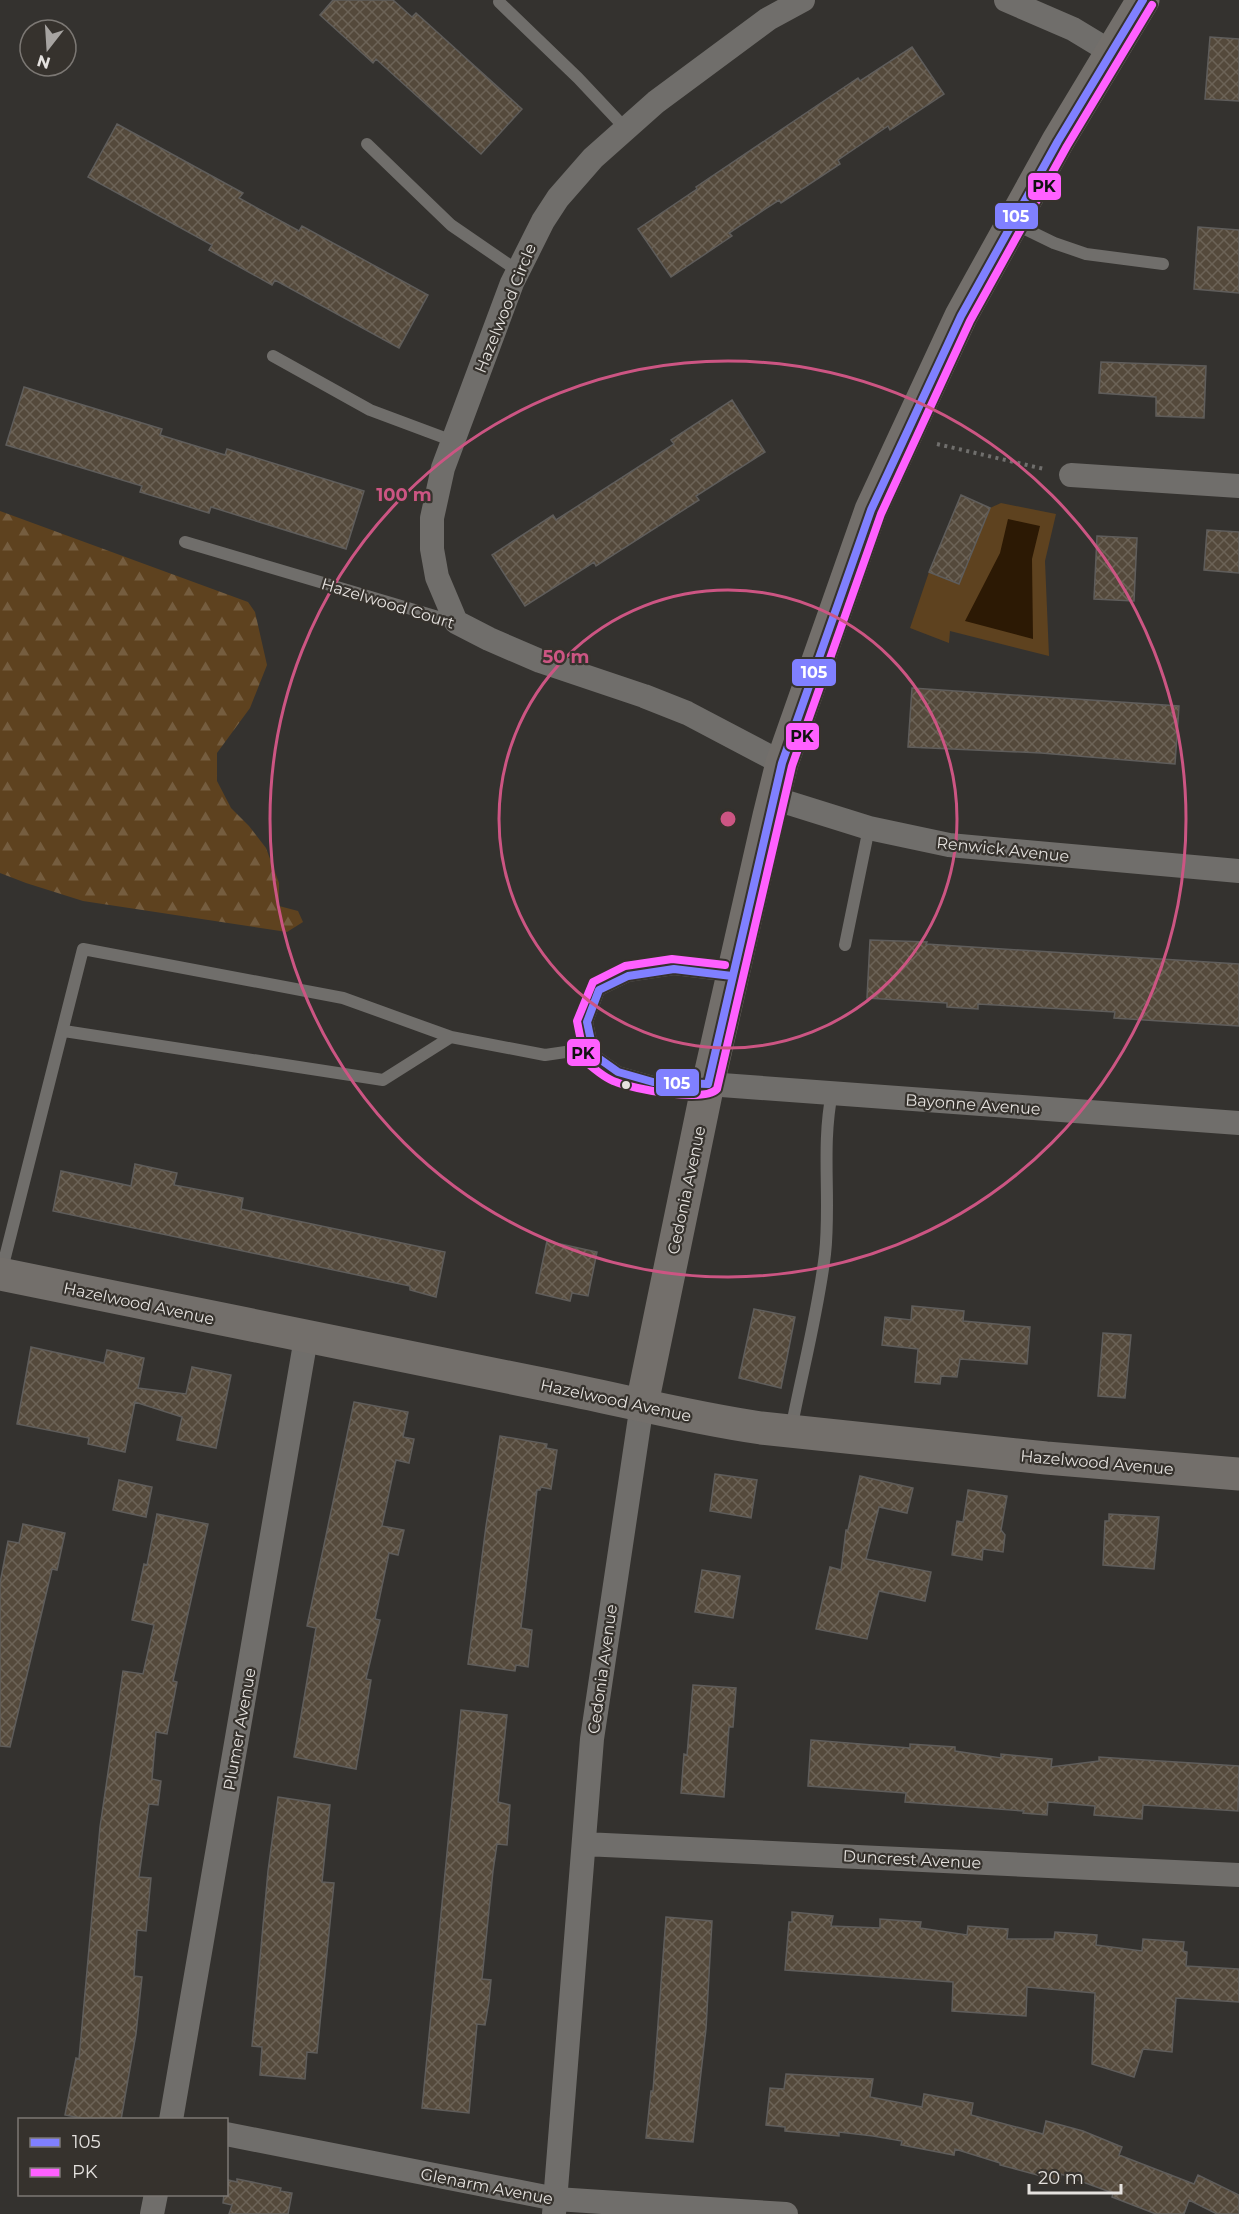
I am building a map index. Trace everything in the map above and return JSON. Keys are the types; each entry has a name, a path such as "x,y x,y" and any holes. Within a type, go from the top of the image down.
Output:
{"street":[{"name":"Hazelwood Circle","path":"456,622 437,577 432,549 432,518 443,468 453,441 518,271 543,221 558,198 593,158 656,102 768,19 803,0"},
{"name":"Cedonia Avenue","path":"555,2207 592,1739 642,1404 708,1084 782,762 871,510 904,436 961,316 1012,223 1143,0"},
{"path":"1018,2 1073,29 1111,52"},
{"path":"1071,475 1239,486"},
{"name":"Hazelwood Court","path":"456,622 540,661 687,713 782,762"},
{"name":"Renwick Avenue","path":"773,798 869,828 949,845 1239,871"},
{"name":"Bayonne Avenue","path":"708,1084 1239,1123"},
{"name":"Hazelwood Avenue","path":"0,1276 642,1404 719,1422 1046,1458 1239,1474"},
{"name":"Plumer Avenue","path":"171,2118 306,1338"},
{"name":"Duncrest Avenue","path":"584,1844 1239,1875"},
{"name":"Glenarm Avenue","path":"228,2134 555,2207 786,2214"},
{"path":"152,2214 156,2196"}],"lane":[{"path":"500,2 578,78 626,129"},
{"path":"367,144 452,225 518,271"},
{"path":"1012,223 1054,243 1086,254 1163,264"},
{"path":"273,356 370,410 453,441"},
{"name":"Hazelwood Court","path":"185,542 456,622"},
{"path":"845,945 869,828"},
{"path":"0,1276 84,949 343,998 451,1037 545,1055 593,1048"},
{"path":"708,1084 652,1082 618,1072 594,1055 587,1022 599,990 628,976 674,969 732,976"},
{"path":"64,1031 383,1080 451,1037"},
{"path":"790,1431 825,1253 826,1142 832,1094"}],"path":[{"path":"904,436 1071,475"}],"green space":[{"path":"1001,503 1056,514 1045,561 1049,656 950,631 949,643 910,628 929,572 959,584 990,508"},
{"path":"0,511 248,602 255,612 267,665 250,708 217,753 217,781 231,808 266,848 279,883 279,906 298,911 303,922 287,932 83,901 0,873"}],"shaded area":[{"path":"1008,519 1040,526 1032,559 1033,639 965,621 1000,553"}],"building":[{"path":"333,0 393,0 412,17 416,13 522,109 481,154 376,59 373,63 320,15"},
{"path":"1210,37 1239,39 1239,101 1205,99"},
{"path":"912,47 944,94 890,130 888,126 838,160 840,164 781,203 779,200 729,233 732,236 671,277 638,229 697,189 696,187 858,78 860,81"},
{"path":"117,124 243,193 239,198 299,231 302,226 428,295 399,348 275,280 272,285 209,250 212,245 88,177"},
{"path":"1198,227 1239,230 1239,293 1194,289"},
{"path":"1101,362 1206,366 1204,418 1156,416 1156,397 1099,393"},
{"path":"24,387 162,429 160,435 225,455 227,449 364,491 346,549 211,507 209,513 140,492 142,486 6,445"},
{"path":"732,400 765,452 696,496 699,500 596,566 594,562 525,606 492,555 553,515 556,520 674,444 671,440"},
{"path":"961,495 990,508 959,584 929,572"},
{"path":"1207,530 1239,532 1239,573 1204,570"},
{"path":"1097,536 1137,538 1134,601 1094,599"},
{"path":"912,688 1179,706 1175,764 1041,753 908,747"},
{"path":"870,940 1239,964 1239,1026 1114,1018 1115,1012 978,1004 978,1009 947,1007 947,1003 867,998"},
{"path":"135,1164 177,1173 174,1185 243,1198 241,1209 445,1252 436,1297 410,1290 410,1286 53,1211 61,1171 131,1186"},
{"path":"547,1241 597,1252 588,1296 572,1293 570,1301 536,1293"},
{"path":"912,1306 964,1311 963,1321 1030,1327 1027,1364 960,1359 957,1377 941,1376 940,1384 915,1382 918,1349 882,1345 885,1317 911,1320"},
{"path":"754,1309 795,1317 781,1388 739,1378"},
{"path":"1103,1333 1131,1335 1125,1398 1098,1396"},
{"path":"31,1347 104,1363 107,1350 144,1358 138,1388 186,1394 192,1367 231,1375 216,1448 177,1440 182,1417 135,1402 125,1452 88,1444 89,1438 17,1424"},
{"path":"354,1402 408,1412 403,1437 414,1439 409,1463 396,1460 382,1526 404,1530 398,1555 389,1553 375,1619 380,1620 366,1679 371,1680 356,1769 294,1757 316,1628 307,1626"},
{"path":"500,1436 547,1444 546,1448 557,1450 551,1489 541,1487 537,1490 521,1628 532,1630 528,1667 516,1665 515,1671 468,1664"},
{"path":"715,1474 757,1480 751,1518 710,1511"},
{"path":"860,1476 913,1488 907,1513 879,1507 866,1559 931,1572 925,1601 879,1591 867,1639 816,1629 830,1567 841,1570 846,1530 848,1530"},
{"path":"119,1480 152,1487 146,1517 113,1510"},
{"path":"968,1490 1007,1496 1001,1530 1005,1535 1003,1552 983,1549 982,1560 952,1555 957,1521 963,1522"},
{"path":"157,1514 208,1524 173,1681 177,1682 167,1734 156,1732 152,1779 161,1781 158,1805 149,1804 139,1877 151,1878 146,1931 137,1930 134,1976 142,1977 136,2034 121,2118 81,2118 65,2115 76,2058 79,2059 100,1827 123,1671 143,1674 154,1625 132,1620 144,1564 147,1565"},
{"path":"1109,1514 1159,1517 1154,1569 1103,1565 1105,1521 1109,1521"},
{"path":"23,1524 65,1533 57,1570 52,1569 10,1747 0,1746 0,1583 8,1541 19,1543"},
{"path":"702,1570 740,1576 733,1618 695,1612"},
{"path":"693,1685 736,1688 733,1727 729,1727 724,1797 681,1793"},
{"path":"461,1710 507,1715 498,1802 510,1805 507,1845 497,1844 493,1871 482,1979 491,1980 489,2001 485,2025 477,2024 469,2113 422,2108"},
{"path":"811,1740 910,1748 910,1744 955,1747 955,1751 1001,1758 1001,1754 1052,1759 1051,1767 1099,1761 1099,1757 1239,1766 1238,1811 1143,1805 1142,1819 1094,1815 1095,1806 1048,1802 1047,1815 1023,1813 1024,1811 905,1802 906,1793 808,1786"},
{"path":"278,1797 330,1805 322,1882 334,1883 317,2053 307,2052 305,2079 260,2075 262,2047 252,2046 268,1871"},
{"path":"792,1912 833,1916 831,1926 880,1928 880,1919 921,1922 920,1928 967,1935 968,1926 1008,1929 1007,1939 1054,1939 1055,1932 1097,1935 1096,1945 1142,1951 1143,1939 1184,1942 1183,1951 1187,1952 1186,1966 1239,1969 1239,2002 1176,1998 1172,2052 1143,2049 1134,2077 1092,2064 1095,1993 1027,1987 1026,2016 952,2011 953,1982 785,1970"},
{"path":"666,1917 712,1921 706,2029 693,2142 646,2138 651,2091 653,2091"},
{"path":"786,2074 873,2079 870,2097 922,2107 924,2094 973,2103 971,2115 1043,2134 1046,2121 1083,2131 1122,2147 1119,2155 1194,2184 1198,2175 1239,2195 1239,2214 1217,2214 1189,2200 1184,2214 1156,2214 1112,2197 1113,2193 1061,2174 1060,2181 1000,2165 1000,2163 955,2149 954,2155 901,2145 902,2141 873,2136 839,2132 839,2136 785,2131 785,2127 766,2125 770,2088 784,2089"},
{"path":"237,2179 281,2188 280,2191 292,2193 288,2214 229,2214 232,2205 223,2203 224,2196 228,2196 228,2180 237,2182"}],"transit line":[{"name":"105","path":"732,976 674,969 628,976 599,990 587,1022 594,1055 618,1072 653,1082 708,1084 782,763 871,510 961,316 1058,141 1143,0"},
{"name":"PK","path":"725,965 672,959 625,966 593,982 577,1021 585,1061 608,1078 638,1088 684,1095 710,1093 717,1089 792,766 881,514 970,321 1067,146 1152,5"}]}
